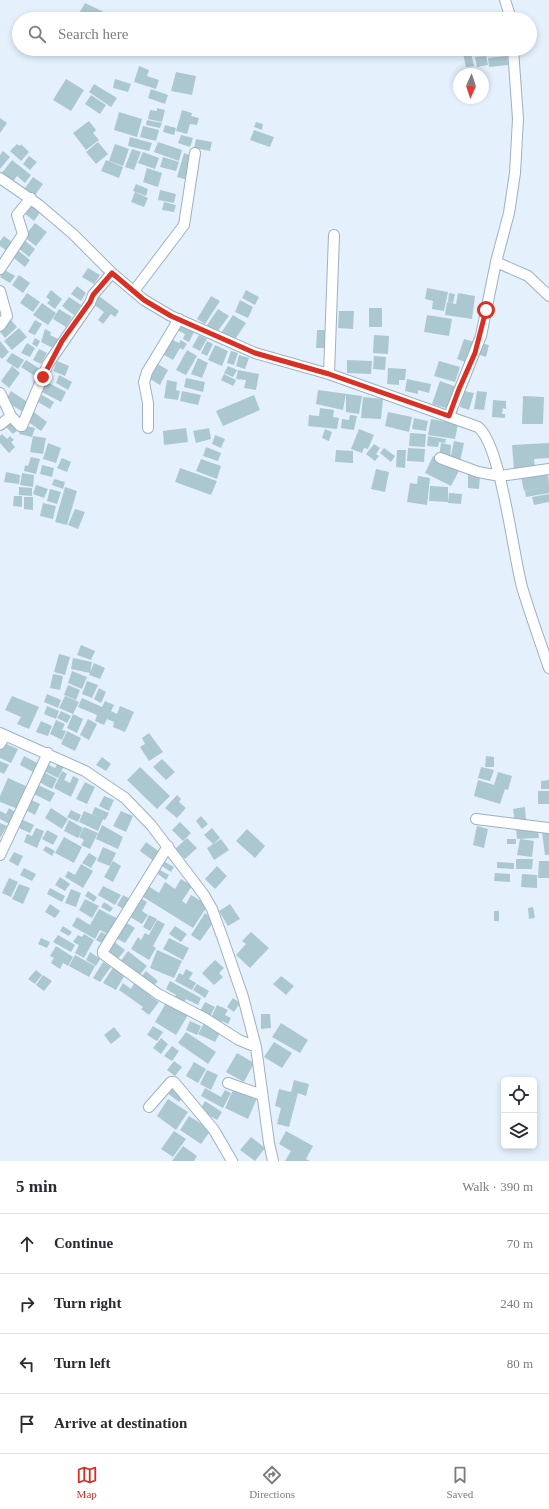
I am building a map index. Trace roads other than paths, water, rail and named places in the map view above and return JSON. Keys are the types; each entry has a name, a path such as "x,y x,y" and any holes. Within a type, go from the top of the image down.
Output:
{"street":[{"path":"504,0 508,12"},
{"path":"449,416 481,336 496,262 509,212 515,173 518,119 514,56"},
{"path":"134,291 184,225 195,153"},
{"path":"0,178 30,198 73,234 112,273 144,300 179,319 255,353 329,374 482,429 489,443 500,476 522,586 549,668"},
{"path":"0,269 23,234 17,215 30,198"},
{"path":"329,374 334,235"},
{"path":"496,262 528,276 549,296"},
{"path":"0,393 11,416 20,426 22,426 55,352 90,302 93,295 112,273"},
{"path":"0,291 7,314 6,319 0,326"},
{"path":"148,428 148,403 144,382 147,372 179,319"},
{"path":"0,426 11,416"},
{"path":"440,458 481,473 500,476 549,469"},
{"path":"0,744 3,734 85,771 116,792 151,825 204,895 212,909 243,997 256,1048 269,1143 273,1161"},
{"path":"0,855 48,753"},
{"path":"476,819 549,828"},
{"path":"168,846 103,954 158,994 206,1019 239,1040 256,1048"},
{"path":"149,1107 171,1082 174,1082 214,1130 232,1161"},
{"path":"228,1083 262,1095"}]}
